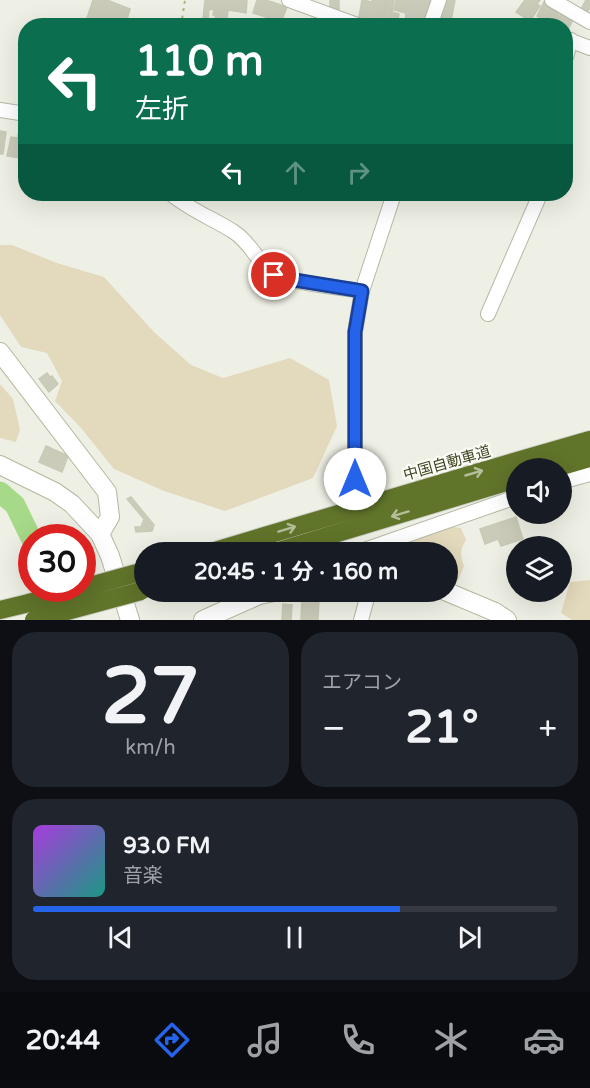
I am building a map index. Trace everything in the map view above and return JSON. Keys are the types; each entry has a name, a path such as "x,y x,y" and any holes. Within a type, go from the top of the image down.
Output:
{"highway":[{"name":"中国自動車道","path":"245,542 590,440"},
{"path":"572,463 590,458"},
{"path":"308,542 506,482"},
{"path":"0,610 31,612 134,583"}],"street":[{"path":"289,0 315,5 343,18"},
{"path":"433,18 439,0"},
{"path":"552,0 590,22"},
{"path":"573,42 590,48"},
{"path":"0,110 18,113"},
{"path":"181,201 243,238 262,264 274,275 362,291"},
{"path":"358,493 355,479 355,332 362,291 392,201"},
{"path":"488,314 537,201"},
{"path":"0,352 107,492 110,517 100,534"},
{"path":"0,465 55,492 72,504 100,534 110,556 130,620"},
{"path":"572,479 590,474"},
{"path":"382,542 506,500"},
{"path":"458,596 495,612 507,620"},
{"path":"203,620 243,602"},
{"path":"361,620 366,602"}],"path":[{"path":"182,18 185,0"}],"shaded area":[{"path":"0,245 12,245 57,263 104,277 154,332 191,365 223,378 290,358 329,380 337,426 313,478 225,511 164,491 114,469 81,428 55,401 62,381 47,353 21,347 0,315"},
{"path":"0,384 13,399 20,430 16,442 0,438"},
{"path":"453,527 461,528 466,540 461,553 464,566 458,581 458,542 406,542"},
{"path":"590,580 590,620 572,620 561,613 564,602 572,602 572,582"}],"building":[{"path":"93,0 107,0 130,9 127,18 87,18"},
{"path":"205,0 247,0 246,13 228,10 227,18 215,18 214,10 209,9 208,18 203,18"},
{"path":"257,0 266,0 287,7 283,18 269,18 253,13"},
{"path":"330,0 339,0 339,11 330,8"},
{"path":"362,0 372,2 372,0 386,0 382,18 359,17"},
{"path":"387,0 394,0 392,12 399,14 398,18 383,18"},
{"path":"396,0 433,0 429,17 425,18 406,18 406,13 394,10"},
{"path":"444,0 455,0 452,18 441,18"},
{"path":"525,0 540,0 537,4 540,6 532,18 525,18 516,12"},
{"path":"545,0 560,9 558,14 560,16 563,11 574,18 573,20 573,18 540,18 537,16"},
{"path":"586,0 590,1 587,13 581,9"},
{"path":"0,131 6,132 3,154 0,154"},
{"path":"11,137 18,138 18,158 7,156"},
{"path":"47,373 58,384 49,392 39,379"},
{"path":"46,446 68,456 62,472 39,462"},
{"path":"131,497 154,525 152,531 136,532 135,527 141,527 144,519 127,499"},
{"path":"506,520 506,524 518,524 522,536 506,536 506,544 501,546 498,539 485,544 480,529"},
{"path":"302,602 319,602 318,620 301,620"},
{"path":"283,604 292,605 291,620 282,620"}],"waterway":[{"path":"0,492 15,505 24,524"}],"route":[{"path":"274,275 362,291 355,332 355,479"}]}
